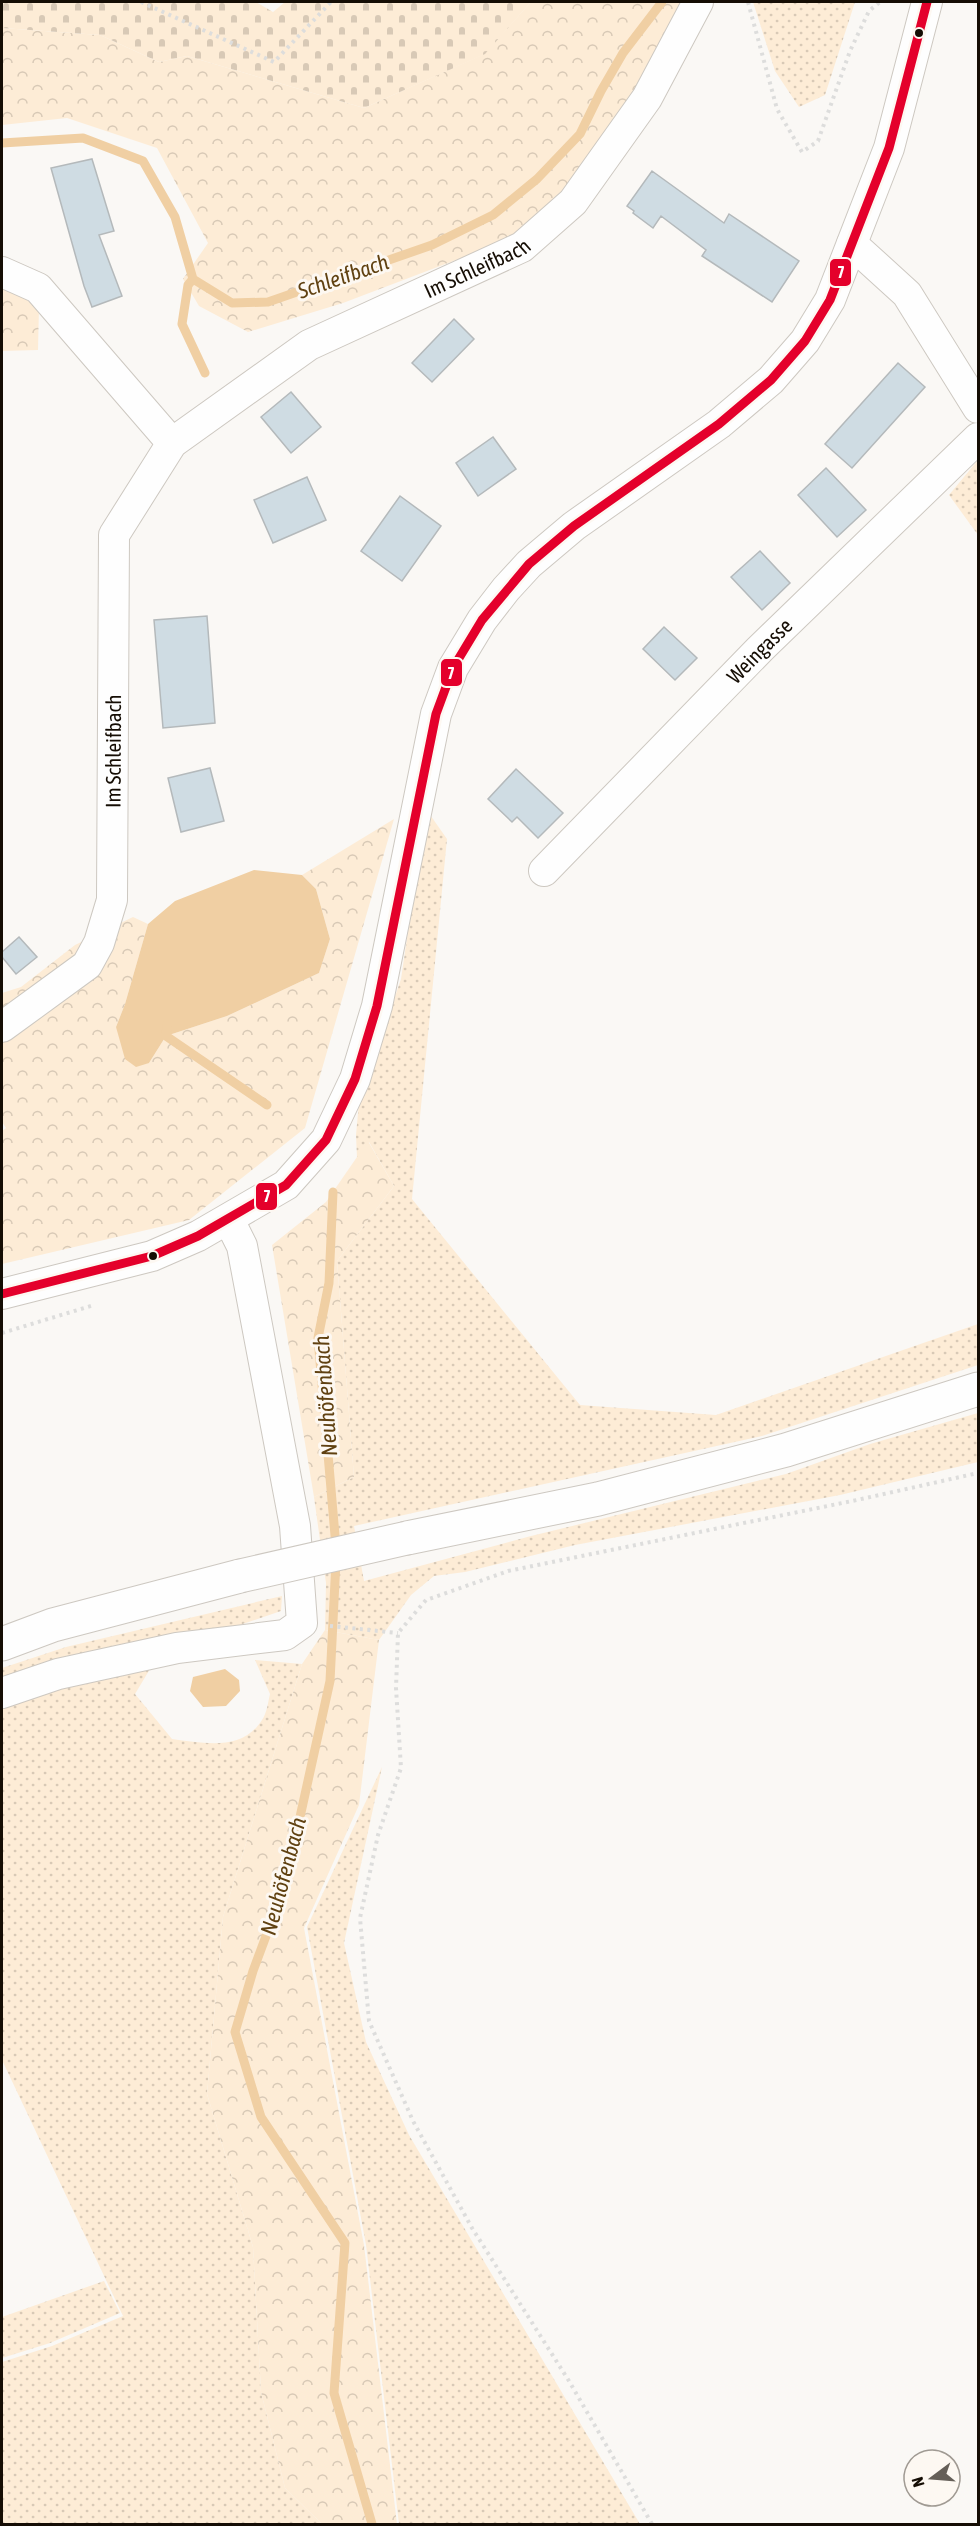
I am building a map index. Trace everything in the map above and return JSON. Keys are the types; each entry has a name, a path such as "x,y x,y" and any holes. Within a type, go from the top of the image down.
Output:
{"main road":[{"path":"2,1644 53,1625 240,1576 407,1538 598,1499 753,1459 978,1389"}],"street":[{"name":"Im Schleifbach","path":"2,1027 87,965 99,943 109,911 112,900 114,535 172,443 309,345 522,247 573,202 647,98 699,2"},
{"path":"2,1294 152,1256 198,1236 286,1185 326,1140 355,1079 377,1006 436,714 453,668 482,620 529,564 574,526 719,424 771,380 805,341 830,300 889,148 927,2"},
{"path":"852,244 907,294 978,408"},
{"path":"2,272 38,288 172,443"},
{"name":"Weingasse","path":"544,871 760,649 978,438"},
{"path":"2,1693 58,1674 177,1648 256,1636 285,1635 302,1623 295,1526 242,1246 229,1220"}],"path":[{"path":"141,2 274,62 331,2"},
{"path":"748,2 777,109 802,152 818,141 850,51 869,11 880,2"},
{"path":"651,2524 569,2381 467,2218 413,2121 369,2021 360,1918 378,1835 401,1768 396,1688 398,1633 426,1600 508,1571 978,1473"},
{"path":"302,1623 398,1633"}],"green space":[{"path":"2,2 256,2 273,12 285,2 531,2 485,54 364,108 187,56 159,62 100,35 2,28"},
{"path":"531,2 688,2 637,89 567,194 519,236 343,303 248,332 199,306 183,279 208,243 157,148 67,118 2,125 2,28 100,35 159,62 187,56 364,108 484,54"},
{"path":"753,2 855,2 825,95 799,107 775,71"},
{"path":"2,285 39,307 38,350 2,351"},
{"path":"978,460 978,535 949,495"},
{"path":"426,809 447,839 412,1199 580,1405 716,1415 978,1324 978,1365 762,1436 354,1526 364,1581 531,1536 786,1474 870,1444 978,1413 978,1462 840,1495 575,1545 465,1572 434,1576 411,1595 379,1640 325,1630 326,1583 314,1497 354,1477 337,1261 394,1186 369,1142 357,1158 356,1135 359,1102 401,979"},
{"path":"394,819 305,1128 189,1220 2,1264 2,1131 6,1128 2,1122 2,993 21,987 75,945 133,917 148,924 116,1027 149,1063 166,1036 227,1016 319,973 330,939 316,889 302,875"},
{"path":"368,1141 394,1186 337,1261 354,1477 314,1497 272,1245 326,1202"},
{"path":"282,1596 281,1611 222,1631 2,1680 2,1668 66,1647"},
{"path":"325,1630 379,1640 359,1805 304,1928 364,2245 397,2524 322,2524 285,2488 261,2392 253,2247 207,2094 223,1917 302,1664"},
{"path":"255,1660 302,1664 223,1917 207,2094 253,2247 261,2392 285,2488 322,2524 2,2524 2,2362 52,2346 123,2316 2,2060 2,1707 60,1688 150,1669 135,1694 172,1739 209,1743 233,1741 254,1730 264,1717 267,1707 270,1694"},
{"path":"382,1767 344,1943 366,2042 409,2135 640,2524 399,2524 366,2245 307,1927"},
{"path":"104,2281 120,2313 50,2343 2,2358 2,2317"}],"shaded area":[{"path":"254,870 302,875 316,889 330,939 319,973 227,1016 166,1036 149,1063 136,1067 125,1059 116,1027 148,924 175,901"},
{"path":"225,1669 239,1680 240,1691 226,1706 203,1707 190,1691 193,1677"}],"building":[{"path":"92,159 114,231 99,235 122,296 92,307 51,168"},
{"path":"652,171 724,223 729,214 799,261 772,302 702,256 706,250 661,216 653,228 633,213 634,211 627,206"},
{"path":"454,319 474,339 432,382 412,363"},
{"path":"898,363 925,387 852,468 825,444"},
{"path":"291,392 321,427 291,453 261,417"},
{"path":"493,437 516,469 478,496 456,463"},
{"path":"826,468 866,510 837,537 798,495"},
{"path":"307,477 326,520 273,543 254,500"},
{"path":"400,496 441,526 402,581 361,551"},
{"path":"760,551 790,583 762,610 731,577"},
{"path":"207,616 215,723 163,728 154,620"},
{"path":"664,627 697,658 675,680 643,649"},
{"path":"210,768 224,821 181,832 168,778"},
{"path":"516,769 563,813 538,838 517,817 512,822 488,799"},
{"path":"19,937 37,957 16,974 2,957 2,952"}],"waterway":[{"name":"Schleifbach","path":"2,143 83,138 143,161 175,217 193,279 232,303 268,302 432,245 493,215 537,179 580,134 623,53 662,2"},
{"name":"Neuhöfenbach","path":"193,279 188,285 182,324 205,373"},
{"name":"Neuhöfenbach","path":"167,1025 166,1036 267,1105"},
{"name":"Neuhöfenbach","path":"333,1192 329,1283 318,1338 336,1547"},
{"name":"Neuhöfenbach","path":"336,1561 330,1681 285,1885 253,1971 235,2032 261,2117 345,2243 334,2393 372,2524"}],"transit line":[{"name":"7","path":"2,1294 152,1256 198,1236 286,1185 326,1140 355,1079 377,1006 436,714 453,668 482,620 529,564 574,526 719,424 771,380 805,341 830,300 889,148 927,2"}]}
